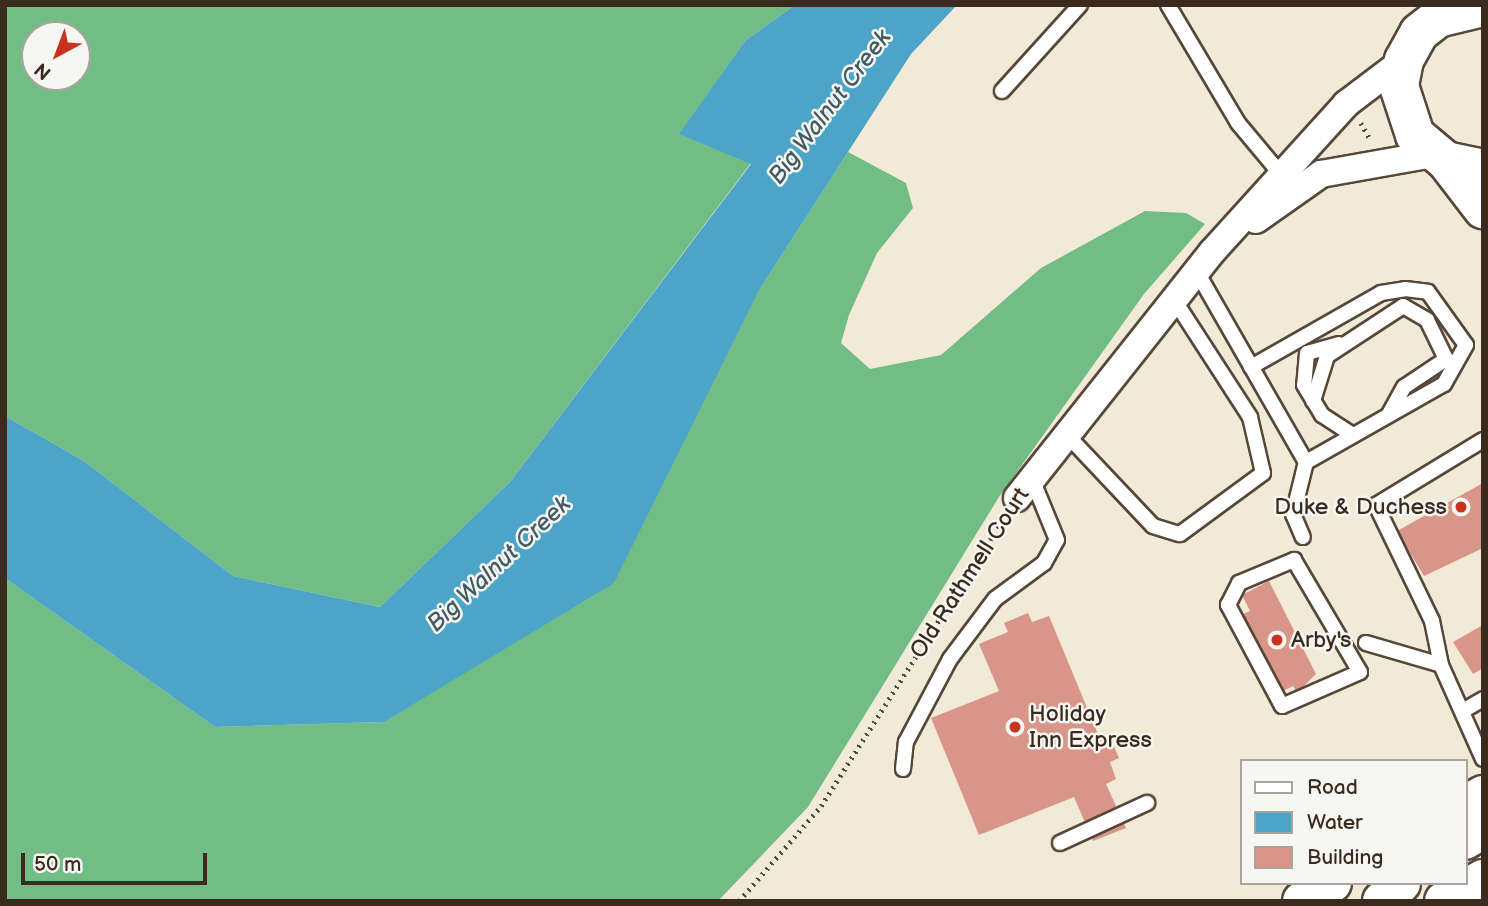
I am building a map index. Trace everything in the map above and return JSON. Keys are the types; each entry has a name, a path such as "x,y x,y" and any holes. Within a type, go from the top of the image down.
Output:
{"main road":[{"path":"1483,7 1438,18 1417,33 1403,112 1483,209"},
{"path":"1440,158 1483,169"},
{"path":"1467,804 1483,795"},
{"path":"1467,839 1483,829"},
{"path":"1444,901 1483,879"},
{"path":"1302,901 1329,885"},
{"path":"1382,901 1399,885"}],"street":[{"name":"Old Rathmell Court","path":"1024,489 1204,262 1289,184 1346,104 1417,33"},
{"name":"Old Rathmell Court","path":"1289,184 1321,174 1440,158"}],"lane":[{"path":"1002,91 1080,5"},
{"path":"1168,5 1238,123 1289,184"},
{"path":"1204,262 1251,367 1306,462 1293,514 1303,537"},
{"path":"1251,367 1381,293 1405,289 1428,292 1451,320 1466,345 1460,365 1444,384 1306,462"},
{"path":"1067,435 1153,526 1180,534 1264,473 1250,417 1175,300"},
{"path":"1353,435 1313,401 1327,356 1339,344 1403,306 1427,320 1447,359 1404,387 1388,416"},
{"path":"1483,440 1376,505 1432,621 1441,665 1466,709 1483,759"},
{"path":"903,769 906,742 950,659 995,599 1044,563 1057,540 1024,489"},
{"path":"1294,560 1360,672 1282,706 1231,615 1232,591 1294,560"},
{"path":"1366,643 1441,665"},
{"path":"1466,709 1483,699"},
{"path":"1060,843 1147,803"}],"path":[{"path":"1357,118 1373,146"},
{"name":"Old Rathmell Court","path":"739,901 821,806 1024,489"}],"green space":[{"path":"5,5 795,5 746,40 680,134 751,163 510,482 380,607 233,576 84,461 5,416"},
{"path":"848,152 906,183 913,208 877,253 849,315 841,343 870,369 941,355 1041,268 1145,211 1186,213 1205,224 1144,294 999,497 808,807 718,901 5,901 5,578 215,727 384,722 758,292"}],"water":[{"name":"Big Walnut Creek","path":"795,5 957,5 911,54 758,292 614,583 384,722 215,727 5,578 5,416 84,461 233,576 380,607 510,482 751,164 679,134 746,40"}],"building":[{"name":"Duke & Duchess","path":"1483,483 1483,548 1424,576 1397,531"},
{"name":"Arby's","path":"1269,581 1316,674 1297,693 1293,686 1283,691 1241,615 1250,611 1242,595"},
{"name":"Holiday Inn Express","path":"1028,613 1032,622 1049,616 1100,739 1109,735 1119,758 1110,762 1116,779 1106,784 1126,828 1093,841 1074,797 979,835 931,718 999,691 979,644 1008,632 1004,623"},
{"path":"1483,625 1483,668 1473,674 1453,642"}],"place":[{"name":"Duke & Duchess","path":"1461,507"},
{"name":"Arby's","path":"1277,640"},
{"name":"Holiday Inn Express","path":"1015,727"}]}
